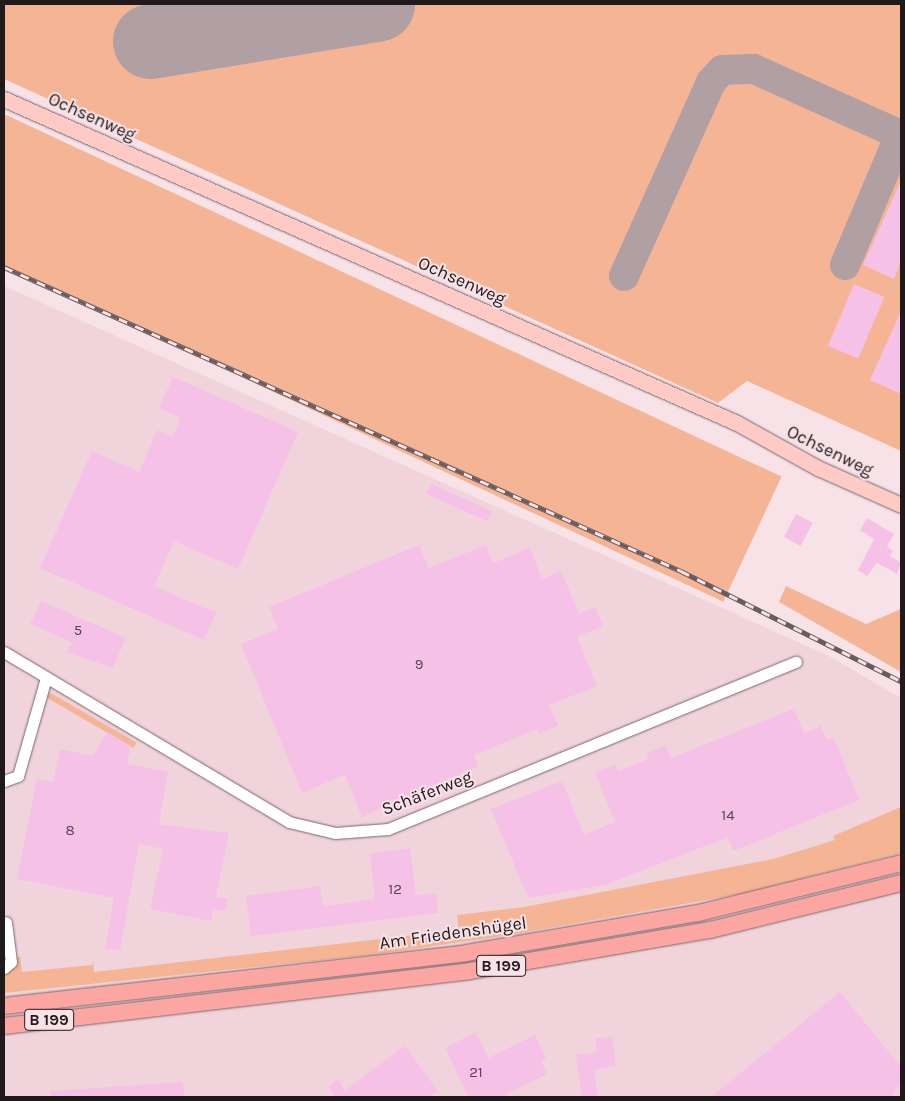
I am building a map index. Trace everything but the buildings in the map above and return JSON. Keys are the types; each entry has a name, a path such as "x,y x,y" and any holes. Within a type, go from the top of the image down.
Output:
{"highway":[{"name":"Am Friedenshügel","path":"4,1006 475,951 698,912 901,863"},
{"name":"B 199","path":"4,1026 479,969 710,930 901,883"}],"main road":[{"name":"Ochsenweg","path":"4,99 737,423 818,468 901,505"}],"street":[{"name":"Schäferweg","path":"4,652 289,822 335,833 388,829 796,662"},
{"path":"4,781 18,776 46,678"},
{"path":"4,968 11,962 6,922"}],"shaded area":[{"path":"4,4 901,4 901,451 747,381 718,403 4,79"},
{"path":"4,114 782,477 723,602 4,266"},
{"path":"4,286 829,656 901,698 901,1097 4,1097"},
{"path":"786,586 866,624 901,609 901,672 779,602"},
{"path":"49,692 136,742 133,748 46,697"},
{"path":"901,807 901,853 740,894 510,935 370,955 4,993 4,974 12,969 13,958 20,957 22,972 92,965 93,961 94,972 459,930 457,915 524,907 773,859 835,840 833,836"}],"taxiway":[{"path":"210,4 253,24"},
{"path":"624,276 711,82 722,70 754,69 901,135"},
{"path":"845,265 900,135"}],"runway":[{"path":"150,41 377,4"}],"railway":[{"path":"4,267 681,571 901,681"}]}
